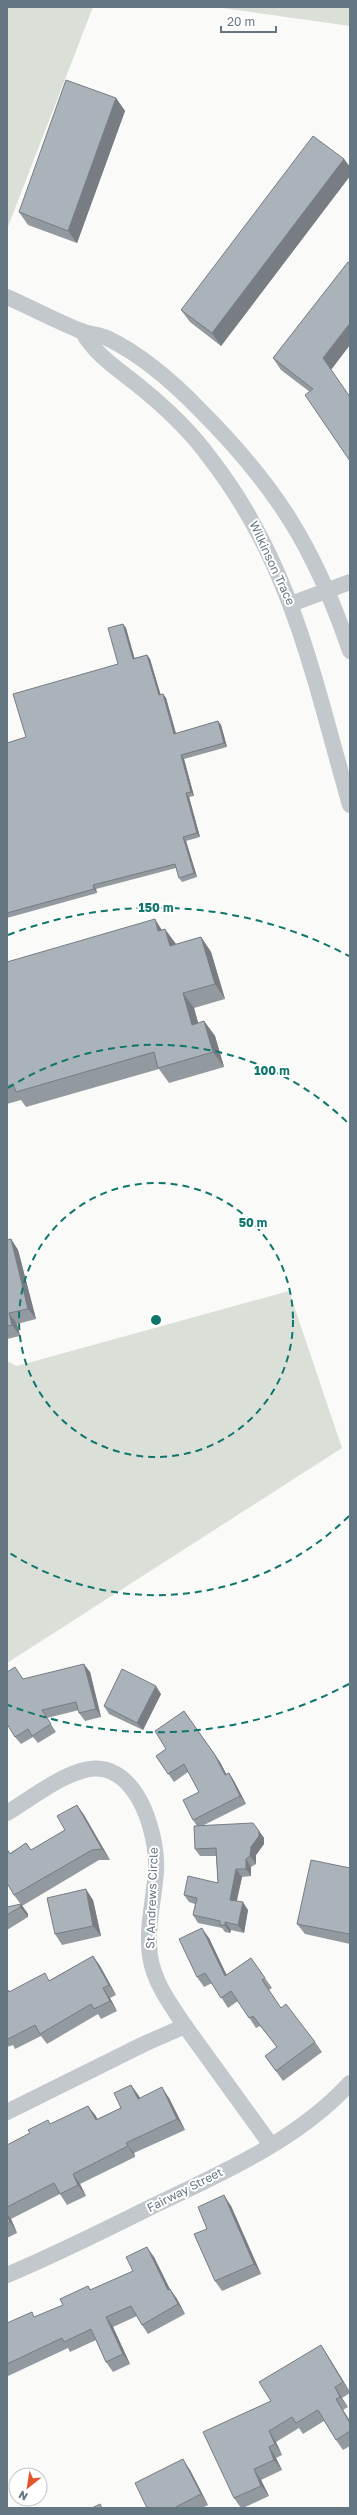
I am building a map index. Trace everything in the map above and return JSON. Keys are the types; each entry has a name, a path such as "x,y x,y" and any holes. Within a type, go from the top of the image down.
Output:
{"street":[{"path":"7,297 82,331 107,338 142,360 181,389 215,424 262,477 288,514 308,548 328,591 350,651"},
{"name":"Wilkinson Trace","path":"82,331 90,346 167,411 209,456 247,510 263,538 291,604 350,805"},
{"path":"291,604 350,582"},
{"name":"St Andrews Circle","path":"7,1813 65,1778 89,1769 112,1772 132,1789 147,1813 153,1832 156,1851 149,1935 150,1957 157,1978 166,1998 185,2026 271,2145"},
{"path":"7,2112 144,2044 185,2026"},
{"name":"Fairway Street","path":"7,2275 169,2199 271,2145 311,2118 350,2083"}],"shaded area":[{"path":"7,7 93,7 7,229"},
{"path":"216,7 350,7 350,26"},
{"path":"289,1291 342,1448 7,1663 7,1361 17,1366"}],"building":[{"path":"66,80 116,98 68,231 19,212"},
{"path":"313,136 344,159 212,333 181,310"},
{"path":"348,262 350,263 350,323 323,358 350,397 350,461 305,395 313,389 273,358"},
{"path":"123,624 133,659 147,655 159,695 163,694 174,734 218,721 224,743 181,755 191,792 186,793 197,833 183,837 194,873 179,878 175,864 93,885 94,889 7,913 7,743 26,737 13,694 118,664 108,628"},
{"path":"155,919 158,931 165,929 170,946 201,937 215,984 183,993 192,1025 204,1021 213,1052 158,1068 154,1052 16,1092 13,1084 7,1086 7,962"},
{"path":"11,1239 28,1309 9,1313 12,1325 7,1326 7,1240"},
{"path":"84,1664 96,1709 79,1713 76,1702 42,1710 51,1724 32,1736 28,1729 15,1737 7,1724 7,1672 15,1667 23,1679"},
{"path":"122,1669 156,1686 137,1723 104,1706"},
{"path":"184,1711 215,1755 225,1775 229,1773 240,1796 193,1820 183,1800 199,1792 184,1764 168,1774 156,1756 166,1749 155,1731"},
{"path":"77,1805 102,1849 92,1850 14,1895 7,1883 7,1849 10,1854 26,1843 31,1850 65,1830 57,1816"},
{"path":"253,1823 259,1831 259,1836 251,1847 250,1856 246,1859 246,1869 236,1869 230,1900 243,1902 238,1925 225,1922 225,1925 220,1925 220,1921 193,1915 197,1898 184,1895 188,1876 218,1883 216,1848 195,1849 194,1826"},
{"path":"311,1860 350,1868 349,1934 297,1924"},
{"path":"86,1889 93,1926 55,1934 47,1898"},
{"path":"21,1904 20,1907 7,1915 7,1907"},
{"path":"202,1928 225,1976 251,1958 265,1978 262,1980 281,2008 286,2004 315,2042 276,2071 265,2056 277,2047 253,2016 249,2018 231,1991 221,1998 205,1973 197,1977 179,1939"},
{"path":"93,1956 109,1985 103,1988 110,2001 94,2009 91,2004 40,2034 35,2025 8,2039 7,1989 9,1992 45,1973 49,1981"},
{"path":"131,2085 138,2099 162,2087 177,2119 126,2143 128,2146 73,2174 78,2185 60,2194 54,2183 7,2207 7,2145 30,2133 28,2130 48,2120 50,2124 88,2106 96,2120 121,2108 114,2093"},
{"path":"224,2195 254,2264 215,2281 194,2234 207,2229 198,2207"},
{"path":"7,2216 10,2222 7,2224"},
{"path":"147,2247 168,2290 170,2289 178,2304 142,2325 131,2306 106,2317 123,2354 106,2362 91,2329 64,2342 62,2338 7,2364 7,2323 32,2312 34,2317 63,2305 60,2299 88,2286 90,2290 133,2271 126,2257"},
{"path":"321,2345 343,2382 335,2387 340,2397 336,2399 350,2423 350,2431 336,2440 318,2410 296,2423 292,2417 269,2431 275,2444 269,2447 274,2460 254,2469 261,2486 234,2498 203,2432 271,2401 259,2382"},
{"path":"183,2459 201,2494 176,2508 147,2508 135,2483"},
{"path":"100,2504 102,2508 92,2508"}]}
